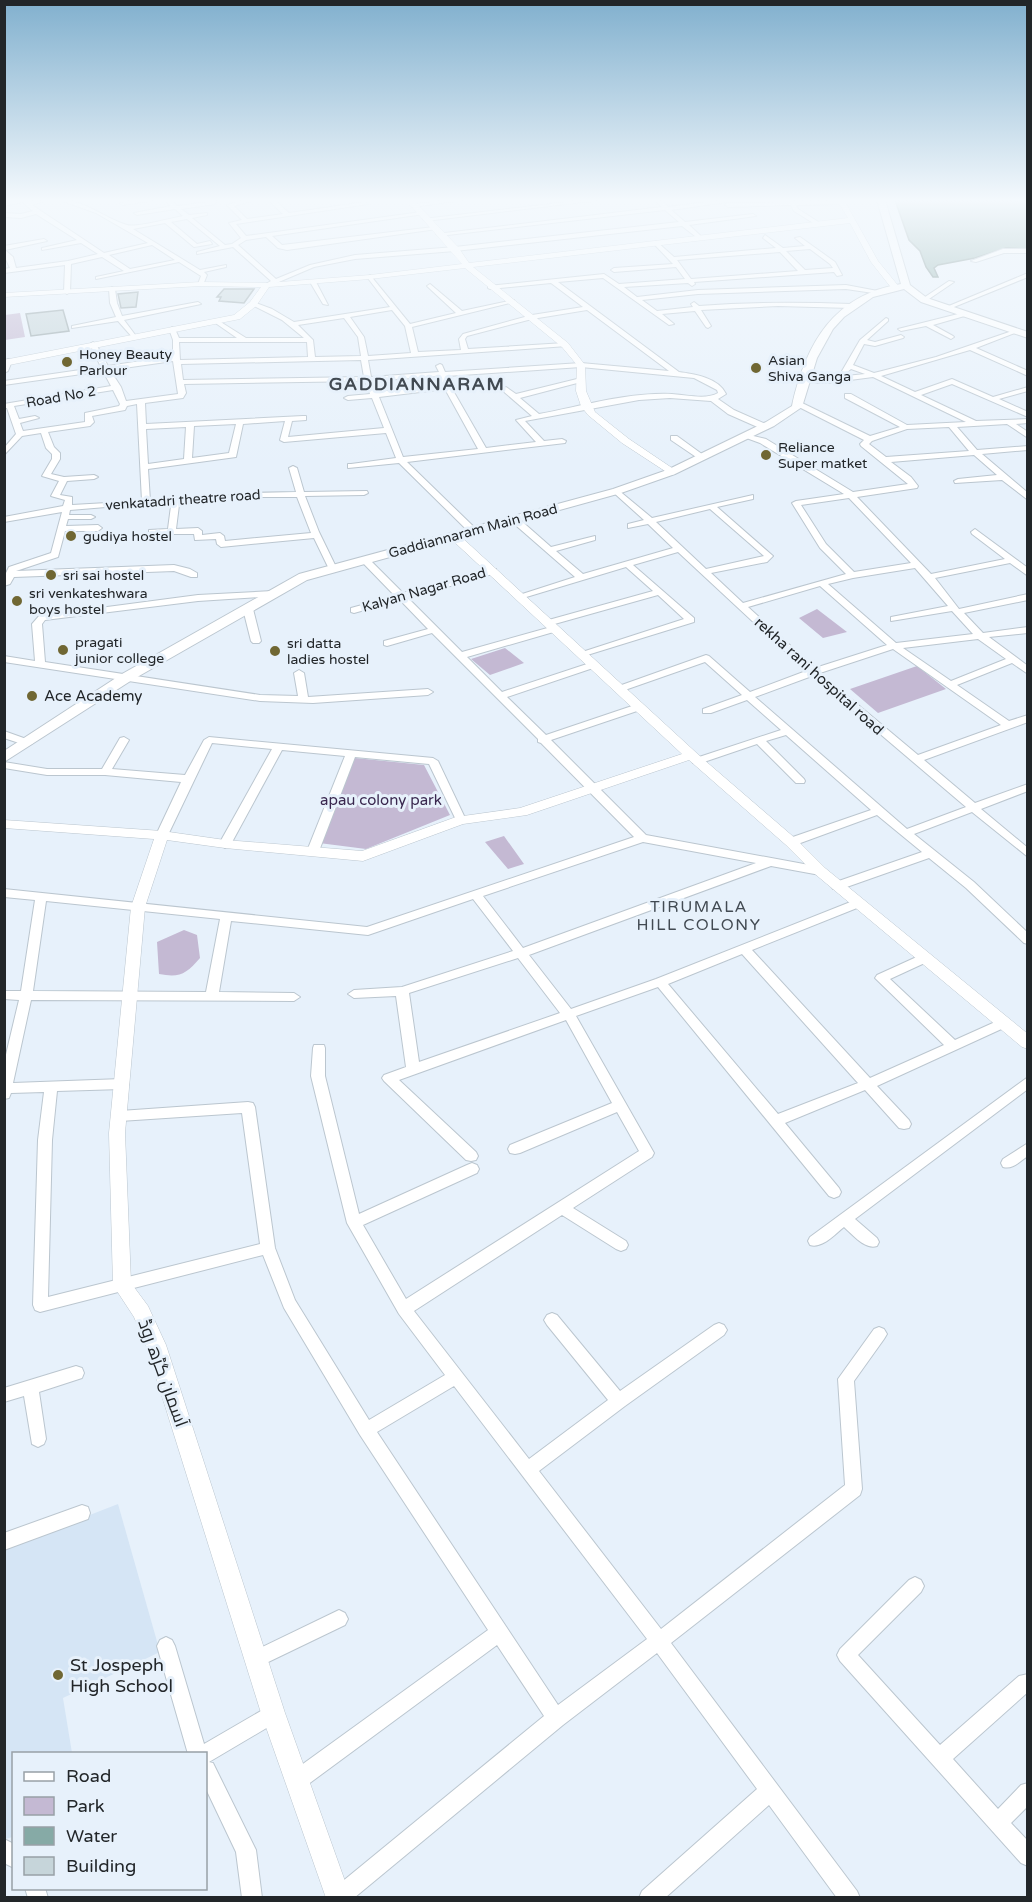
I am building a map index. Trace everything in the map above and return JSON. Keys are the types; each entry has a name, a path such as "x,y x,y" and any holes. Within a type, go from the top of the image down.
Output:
{"main road":[{"path":"797,404 809,360 833,323 851,306 868,295 894,289"},
{"path":"904,289 924,300 1028,335"},
{"name":"Gaddiannaram Main Road","path":"4,758 127,677 303,577 616,491 671,472 765,427 797,407 797,404"}],"street":[{"path":"112,289 112,306 118,319 133,336"},
{"path":"4,295 116,289"},
{"path":"4,371 6,362 241,315 267,289"},
{"path":"317,289 326,304"},
{"path":"379,289 408,326 415,356"},
{"path":"433,289 459,312"},
{"path":"493,289 512,301 565,345 580,365 578,380 587,408 613,432 671,472"},
{"path":"563,289 678,375"},
{"path":"622,289 671,324"},
{"path":"696,289 698,292"},
{"path":"635,299 698,292 794,289"},
{"path":"858,289 880,292"},
{"path":"924,300 941,289"},
{"path":"947,308 998,289"},
{"path":"690,298 708,326"},
{"path":"408,326 512,301"},
{"path":"74,327 198,304"},
{"path":"254,304 270,309 295,324 310,340 312,360"},
{"path":"655,313 696,308 815,304 851,306"},
{"path":"295,324 393,308"},
{"path":"465,352 462,339 465,335 532,317 590,308"},
{"path":"862,341 875,344 927,324 966,314"},
{"path":"345,315 361,337 368,379 400,459 472,530"},
{"path":"918,318 951,337"},
{"path":"842,380 862,341 886,320"},
{"path":"216,321 245,340"},
{"path":"4,453 20,434 87,424 90,422 90,413 122,408 124,404 180,396 182,393 176,340 172,329"},
{"path":"802,380 828,382 874,375 970,348 1017,331"},
{"path":"176,340 310,340"},
{"path":"93,344 124,404"},
{"path":"4,382 105,367 177,360 364,358 565,345"},
{"path":"970,348 1028,374"},
{"path":"436,354 447,387 483,450"},
{"path":"179,382 368,379 580,365 702,378 720,389 722,394 713,399 655,396 519,421 542,443"},
{"path":"849,366 874,375 974,423"},
{"path":"515,397 578,380"},
{"path":"914,395 952,381 1028,416"},
{"name":"Road No 2","path":"7,406 117,387"},
{"path":"348,398 447,387"},
{"path":"506,389 538,417"},
{"path":"993,399 1028,389"},
{"path":"848,396 906,427"},
{"path":"713,399 731,412 765,427"},
{"path":"141,401 146,503"},
{"path":"797,404 869,439"},
{"path":"7,406 20,434"},
{"path":"16,422 35,418"},
{"path":"141,427 303,418"},
{"path":"289,419 284,440 388,430"},
{"path":"144,467 233,455 240,421"},
{"path":"852,575 823,546 796,503 914,486 865,447 864,443 869,439 906,427 1028,421"},
{"path":"188,462 190,423"},
{"path":"1010,423 1028,436"},
{"path":"951,424 974,452 1028,498"},
{"path":"44,431 48,443 56,453 56,459 47,477 64,479 94,477"},
{"path":"745,436 762,441 850,494 982,637 1028,671"},
{"path":"674,438 702,457"},
{"path":"351,466 562,441"},
{"path":"884,460 1028,448"},
{"path":"293,468 299,494 333,569"},
{"path":"958,481 1004,477"},
{"path":"8,576 55,555 69,498 55,496 64,479"},
{"name":"rekha rani hospital road","path":"616,491 813,672 1026,852"},
{"name":"venkatadri theatre road","path":"4,520 51,511 66,513 123,499 146,503 248,495 363,493"},
{"path":"51,497 51,511"},
{"path":"631,526 750,497"},
{"path":"172,531 175,502"},
{"path":"703,572 764,560 769,556 712,507"},
{"path":"66,513 92,517"},
{"path":"515,519 581,577"},
{"path":"62,529 98,528"},
{"path":"152,532 198,531 198,538 220,536 221,544 316,535"},
{"path":"975,532 1028,573"},
{"path":"454,536 694,758 791,842 820,871 1004,1023 1022,1031 1028,1043"},
{"path":"550,550 592,538"},
{"path":"520,596 678,549"},
{"path":"365,560 642,838"},
{"path":"929,577 1012,560"},
{"path":"581,654 691,620 627,564"},
{"path":"741,606 852,575 917,565"},
{"path":"8,576 174,568 187,570 194,575"},
{"name":"Kalyan Nagar Road","path":"354,610 493,571"},
{"path":"8,576 50,580"},
{"path":"822,583 894,646 1008,725"},
{"path":"459,656 660,592"},
{"path":"40,664 37,624 42,618 198,598 273,594"},
{"path":"894,618 1028,597"},
{"path":"248,609 256,641"},
{"path":"387,643 433,630"},
{"path":"707,711 813,672 894,646 1028,630"},
{"path":"619,689 706,658 879,811 978,892 1028,940"},
{"path":"4,659 260,698 304,700 428,692"},
{"path":"949,685 1014,659"},
{"path":"499,696 593,665"},
{"path":"299,673 304,700"},
{"path":"542,740 639,707"},
{"path":"915,760 1028,718"},
{"path":"4,824 162,835 225,844 363,856 461,820 522,812 591,788 790,730"},
{"path":"4,734 28,743"},
{"path":"105,772 124,740"},
{"path":"122,1285 117,1133 138,907 162,835 209,740 433,762 461,820"},
{"path":"759,740 800,781"},
{"path":"225,844 279,746"},
{"path":"313,851 351,753"},
{"path":"4,765 47,772 105,772 188,779"},
{"path":"906,834 1028,786"},
{"path":"791,842 879,811"},
{"path":"4,893 369,931 642,838 820,871"},
{"path":"837,886 931,853"},
{"path":"354,994 402,991 521,953 770,862"},
{"path":"404,1309 648,1153 569,1015 476,895"},
{"path":"4,1094 26,996 41,898"},
{"path":"354,1223 472,1162 389,1078 660,982 858,903"},
{"path":"212,995 226,916"},
{"path":"744,949 904,1124"},
{"path":"925,958 881,978 953,1046"},
{"path":"660,982 834,1192"},
{"path":"402,991 413,1069"},
{"path":"4,995 294,997"},
{"path":"776,1121 868,1084 1004,1023"},
{"path":"320,1048 318,1076 354,1223 404,1309 659,1641 850,1898"},
{"path":"815,1241 1028,1082"},
{"path":"5,1088 122,1084"},
{"path":"51,1087 45,1140 40,1305 268,1248"},
{"path":"515,1149 620,1105"},
{"path":"120,1116 248,1107 268,1248 289,1303 366,1430 556,1718"},
{"path":"1008,1163 1028,1148"},
{"path":"562,1208 621,1245"},
{"path":"846,1220 872,1242"},
{"name":"آسمان گڑھ روڈ","path":"122,1285 141,1312 156,1345 273,1713 339,1897"},
{"path":"552,1320 619,1401"},
{"path":"528,1470 619,1401 719,1330"},
{"path":"339,1897 556,1718 854,1489 846,1379 879,1334"},
{"path":"4,1395 76,1373"},
{"path":"366,1430 456,1377"},
{"path":"30,1387 38,1439"},
{"path":"4,1542 82,1513"},
{"path":"915,1586 846,1655 1028,1856"},
{"path":"256,1659 339,1619"},
{"path":"296,1781 499,1633"},
{"path":"166,1646 197,1752"},
{"path":"940,1758 1025,1682"},
{"path":"207,1753 273,1713"},
{"path":"207,1772 246,1850 252,1898"},
{"path":"649,1898 770,1791"},
{"path":"998,1822 1028,1792"}],"shaded area":[{"name":"St Jospeph High School","path":"118,1504 160,1652 63,1698 72,1752 12,1752 12,1837 5,1839 5,1548"}],"green space":[{"path":"20,313 25,337 5,340 5,315"},
{"path":"817,609 847,632 823,638 799,618"},
{"path":"505,648 524,663 490,675 471,659"},
{"path":"917,666 946,689 878,713 850,689"},
{"name":"apau colony park","path":"355,758 424,765 450,815 366,849 319,843"},
{"path":"504,836 524,864 508,869 485,842"},
{"path":"184,930 197,935 200,958 191,968 178,975 159,974 157,942"}],"building":[{"path":"224,289 254,289 244,303 219,301 221,297 217,297"},
{"path":"138,292 136,307 121,308 118,294"},
{"path":"63,310 69,331 31,336 26,314"}],"place":[{"name":"Honey Beauty Parlour","path":"67,362"},
{"name":"Asian Shiva Ganga","path":"756,368"},
{"name":"Reliance Super matket","path":"766,455"},
{"name":"gudiya hostel","path":"71,536"},
{"name":"sri sai hostel","path":"51,575"},
{"name":"sri venkateshwara boys hostel","path":"17,601"},
{"name":"pragati junior college","path":"63,650"},
{"name":"sri datta ladies hostel","path":"275,651"},
{"name":"Ace Academy","path":"32,696"},
{"name":"St Jospeph High School","path":"58,1675"}],"district":[{"name":"GADDIANNARAM","path":"417,384"},
{"name":"TIRUMALA HILL COLONY","path":"699,916"}]}
